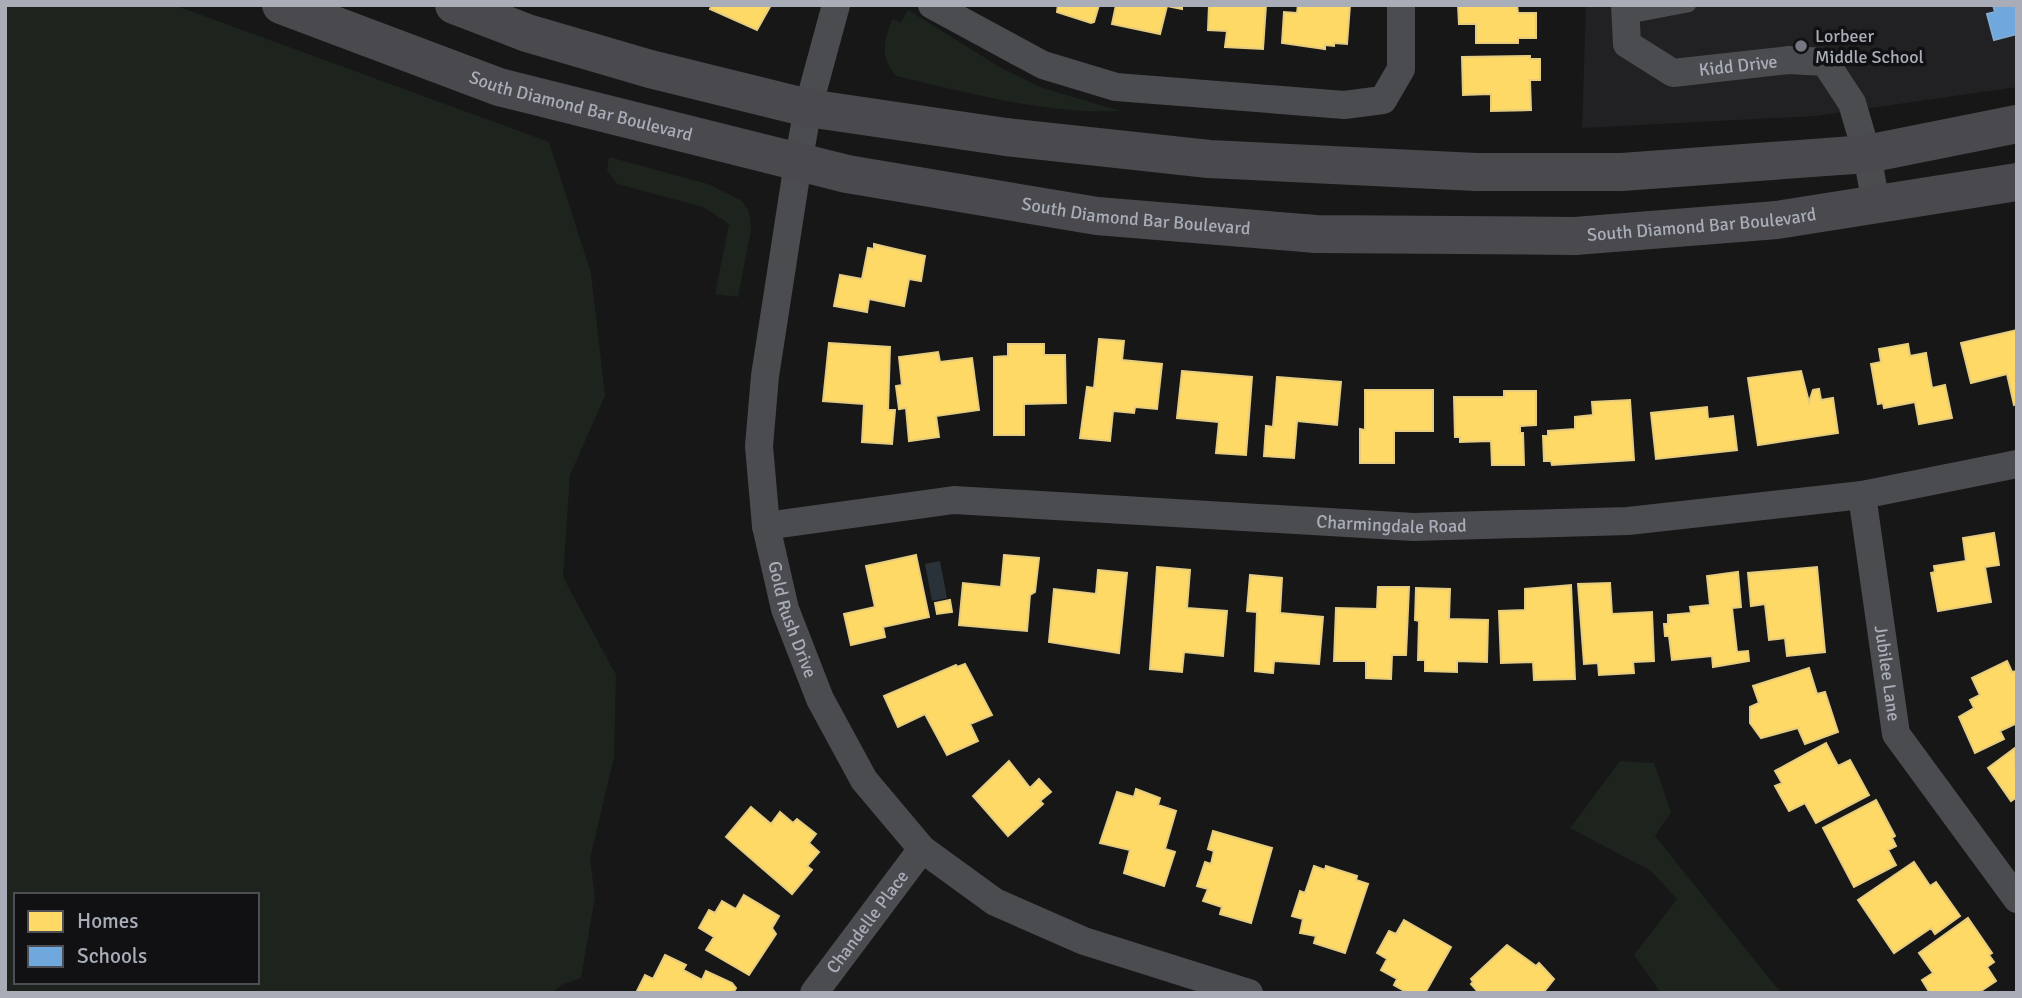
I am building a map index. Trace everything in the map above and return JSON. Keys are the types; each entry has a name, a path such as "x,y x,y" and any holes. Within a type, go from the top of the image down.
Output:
{"main road":[{"name":"South Diamond Bar Boulevard","path":"281,5 499,86 848,174 1097,216 1316,234 1575,236 1776,220 2017,182"},
{"path":"454,5 527,33 650,69 808,108 1006,137 1209,159 1476,172 1622,172 1867,155 2017,124"}],"street":[{"name":"Gold Rush Drive","path":"836,5 808,108 798,163 764,388 759,446 766,526 785,609 820,699 864,780 922,849 995,902 1084,941 1249,993"},
{"path":"932,5 1043,65 1116,87 1344,105 1383,100 1401,69 1401,5"},
{"name":"Kidd Drive","path":"1626,11 1627,44 1673,73 1789,60 1825,62 1852,103 1867,155 1876,205"},
{"name":"Charmingdale Road","path":"766,526 954,500 1414,527 1628,521 1862,495 2017,464"},
{"name":"Jubilee Lane","path":"1862,495 1896,734 2017,899"},
{"name":"Chandelle Place","path":"814,993 862,923 922,849"}],"lane":[{"path":"1626,11 1689,5"}],"shaded area":[{"path":"5,5 174,5 549,142 591,273 605,396 570,475 563,577 616,675 614,757 590,859 595,897 581,978 561,985 552,993 5,993"},
{"name":"Lorbeer Middle School","path":"1586,5 2017,5 2017,87 1815,116 1582,128"},
{"path":"908,10 1003,69 1043,88 1120,111 1035,106 896,76 887,62 885,42 892,19 901,23"},
{"path":"609,157 708,184 742,201 749,212 751,230 738,297 715,294 729,224 703,207 617,184 607,170"},
{"path":"940,561 947,598 932,601 925,564"},
{"path":"1620,761 1654,763 1671,812 1655,836 1781,993 1661,993 1634,955 1677,899 1651,871 1570,828"}],"building: Homes":[{"path":"712,5 771,5 757,30 710,9"},
{"path":"1058,5 1099,5 1094,22 1091,23 1057,12"},
{"path":"1116,5 1182,5 1182,9 1167,6 1160,34 1112,24"},
{"path":"1209,5 1266,5 1263,49 1225,47 1227,31 1208,30"},
{"path":"1298,5 1350,5 1347,44 1325,45 1325,49 1282,43 1284,12 1297,13"},
{"path":"1458,5 1517,5 1518,13 1536,13 1536,38 1518,38 1518,43 1476,43 1476,24 1459,24"},
{"path":"1530,56 1530,59 1540,59 1540,80 1530,80 1531,110 1491,111 1491,94 1463,95 1462,57"},
{"path":"874,244 925,256 921,281 909,279 904,306 869,299 867,312 834,306 840,275 862,279 868,248 874,249"},
{"path":"2017,330 2017,404 2014,405 2007,374 1971,383 1961,343"},
{"path":"1099,339 1124,341 1122,360 1162,364 1157,409 1135,407 1134,413 1113,411 1110,441 1080,438 1087,387 1094,388"},
{"path":"829,343 890,347 888,410 895,410 892,444 862,442 864,404 823,401"},
{"path":"1008,344 1044,344 1044,355 1065,355 1066,403 1024,404 1024,435 994,435 994,357 1008,356"},
{"path":"1908,344 1910,356 1926,353 1932,388 1945,385 1952,418 1919,424 1915,402 1884,408 1883,403 1878,404 1871,364 1881,362 1879,349"},
{"path":"938,352 940,362 972,358 979,410 936,416 939,437 909,441 906,408 899,409 896,386 902,385 899,357"},
{"path":"1182,371 1252,377 1246,455 1216,453 1219,422 1177,418"},
{"path":"1801,371 1809,402 1813,390 1819,389 1821,400 1833,398 1838,433 1758,445 1748,378"},
{"path":"1277,377 1341,382 1337,425 1297,421 1294,458 1264,456 1266,426 1273,427"},
{"path":"1365,390 1433,390 1433,431 1394,431 1394,463 1360,463 1360,429 1365,430"},
{"path":"1504,391 1536,391 1536,425 1520,426 1520,433 1523,433 1524,465 1492,465 1491,441 1460,442 1460,437 1455,437 1454,397 1504,397"},
{"path":"1630,400 1634,460 1552,465 1551,461 1544,461 1543,436 1548,436 1548,431 1575,429 1575,417 1593,415 1592,402"},
{"path":"1707,407 1708,419 1733,416 1737,450 1656,459 1651,413"},
{"path":"1994,533 1999,565 1985,567 1991,602 1938,611 1931,573 1935,572 1934,566 1966,561 1963,538"},
{"path":"916,555 929,617 883,627 885,637 851,645 844,614 875,607 866,566"},
{"path":"1004,555 1039,558 1035,592 1030,595 1027,631 959,625 963,583 1001,587"},
{"path":"1157,567 1190,570 1187,608 1227,611 1223,656 1184,652 1182,672 1150,669"},
{"path":"1817,567 1825,652 1787,656 1785,638 1769,640 1765,604 1751,606 1748,573"},
{"path":"1098,570 1127,573 1119,653 1049,642 1054,589 1096,594"},
{"path":"1738,572 1741,607 1732,608 1737,652 1748,651 1749,661 1713,667 1712,656 1672,660 1669,636 1665,636 1664,624 1668,624 1668,615 1691,613 1690,607 1710,605 1707,576"},
{"path":"1250,575 1282,578 1280,613 1323,617 1319,664 1274,661 1273,673 1255,671 1257,612 1247,611"},
{"path":"1610,583 1612,614 1652,612 1654,661 1633,662 1634,673 1599,675 1598,663 1584,664 1578,584"},
{"path":"1571,585 1575,679 1534,680 1533,662 1501,663 1499,611 1525,610 1525,589"},
{"path":"1378,587 1409,587 1406,655 1392,655 1391,679 1366,678 1366,661 1334,661 1336,608 1377,609"},
{"path":"1416,588 1450,589 1449,619 1488,620 1487,662 1457,661 1457,672 1425,671 1425,660 1418,660"},
{"path":"950,600 952,612 937,614 935,603"},
{"path":"2007,661 2012,672 2017,671 2017,723 2000,731 2004,739 1975,753 1959,717 1974,708 1970,700 1980,695 1972,678"},
{"path":"965,664 992,715 970,724 978,741 947,755 925,714 898,727 884,696 956,665"},
{"path":"1809,668 1817,694 1825,692 1838,732 1805,744 1798,728 1761,738 1750,723 1750,707 1759,703 1753,686"},
{"path":"1826,743 1838,766 1850,760 1869,795 1816,823 1805,803 1789,811 1775,786 1782,783 1775,771"},
{"path":"2015,748 2017,797 2011,801 1988,768"},
{"path":"1009,761 1030,788 1039,779 1051,792 1040,801 1043,804 1008,836 973,796"},
{"path":"1136,789 1160,798 1158,805 1176,811 1165,849 1175,852 1164,886 1124,873 1130,850 1100,843 1117,792 1134,797"},
{"path":"1876,800 1895,836 1892,838 1896,846 1888,850 1896,865 1854,887 1823,828"},
{"path":"751,807 771,824 780,812 793,823 797,819 816,834 809,843 819,852 807,866 812,870 792,894 726,837"},
{"path":"1213,831 1272,848 1251,923 1220,914 1222,907 1203,901 1208,889 1197,886 1205,862 1211,864 1214,851 1208,849"},
{"path":"1914,862 1930,886 1936,882 1960,916 1935,934 1931,928 1894,953 1858,900"},
{"path":"1314,866 1325,870 1326,866 1357,876 1356,880 1368,884 1345,953 1314,943 1316,936 1300,933 1303,919 1292,916 1300,891 1305,893"},
{"path":"744,895 779,916 772,928 776,934 749,975 706,950 714,937 699,928 709,910 715,913 722,901 736,909"},
{"path":"1968,918 1992,953 1989,955 1994,962 1987,967 1996,981 1978,993 1930,993 1922,980 1933,973 1919,953"},
{"path":"1404,920 1451,947 1425,993 1408,993 1394,985 1397,979 1381,970 1387,959 1377,953 1389,931 1396,934"},
{"path":"1507,945 1536,966 1539,963 1554,979 1543,993 1479,993 1471,984 1471,979"},
{"path":"665,955 686,965 683,970 702,980 706,971 732,983 736,988 733,993 636,993 645,975 653,979"}],"building: Schools":[{"path":"1993,5 2017,5 2017,34 1994,40 1987,14 1995,12"}],"place":[{"name":"Lorbeer Middle School","path":"1801,46"}]}
